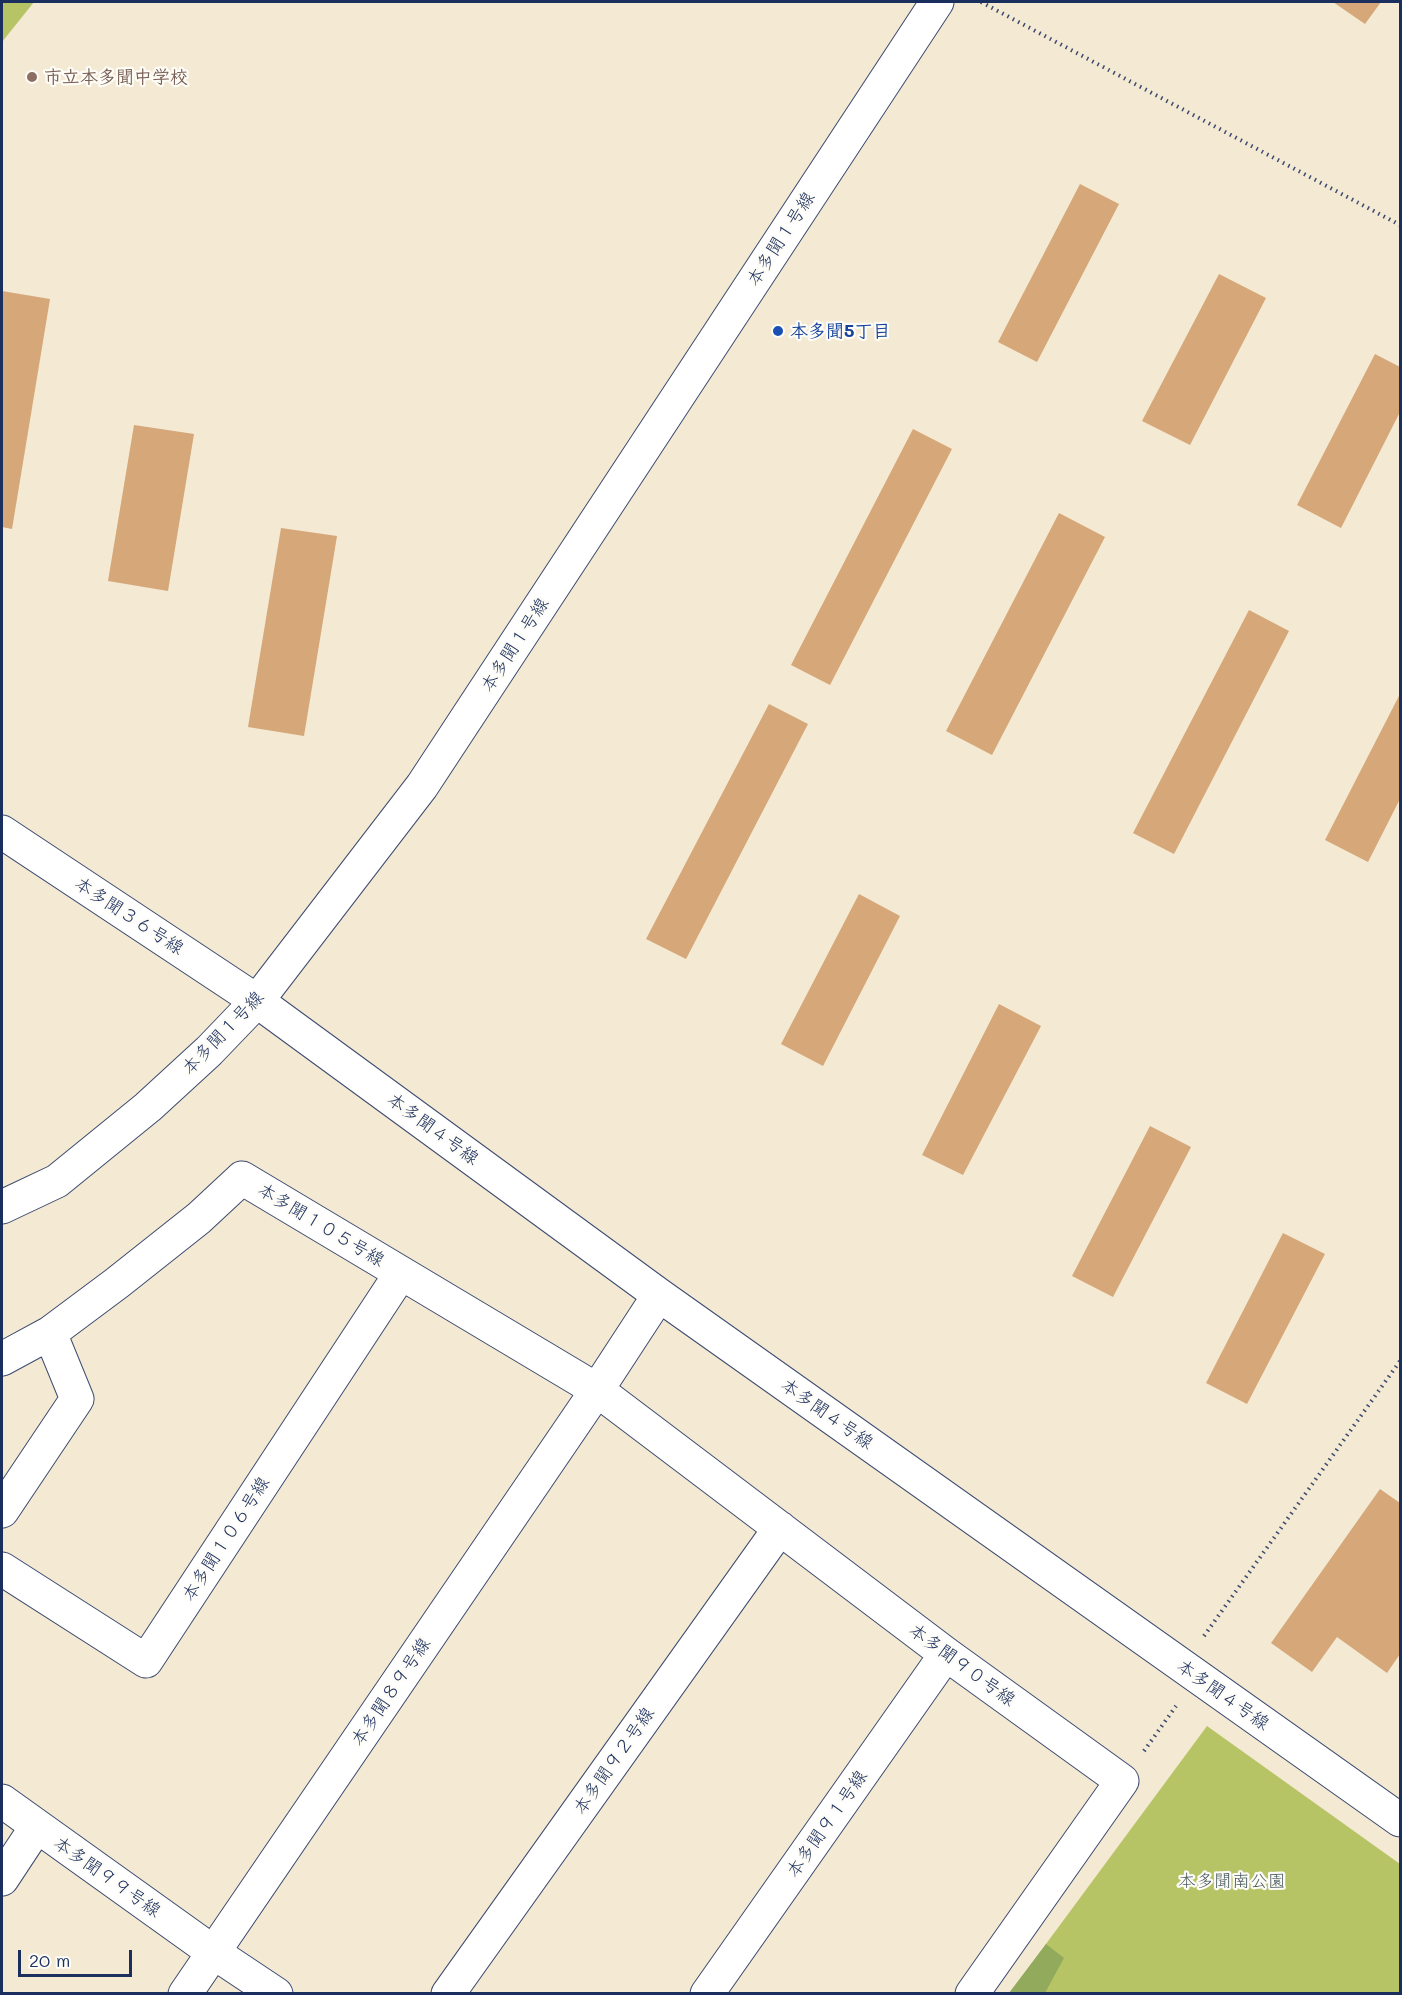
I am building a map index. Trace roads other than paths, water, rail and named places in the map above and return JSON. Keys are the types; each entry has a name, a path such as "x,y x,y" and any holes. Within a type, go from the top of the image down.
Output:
{"street":[{"name":"本多聞１号線","path":"2,1207 57,1181 148,1107 209,1051 257,1001 422,786 935,2"},
{"name":"本多聞３６号線","path":"2,832 257,1001"},
{"name":"本多聞４号線","path":"257,1001 659,1295 1401,1820"},
{"name":"本多聞１０５号線","path":"2,1359 50,1334 190,1225 242,1178 597,1390"},
{"name":"本多聞１０６号線","path":"2,1569 146,1661 401,1273"},
{"name":"本多聞８９号線","path":"185,1994 597,1390 659,1295"},
{"path":"2,1511 77,1399 50,1334"},
{"name":"本多聞９０号線","path":"597,1390 946,1654 1122,1781 972,1994"},
{"name":"本多聞９２号線","path":"448,1994 780,1528"},
{"name":"本多聞９１号線","path":"707,1994 946,1654"},
{"name":"本多聞９９号線","path":"2,1801 213,1952 276,1994"},
{"path":"2,1879 37,1826"}],"place":[{"name":"市立本多聞中学校","path":"32,77"},
{"name":"本多聞5丁目","path":"778,331"}],"park label":[{"name":"本多聞南公園","path":"1232,1881"}]}
